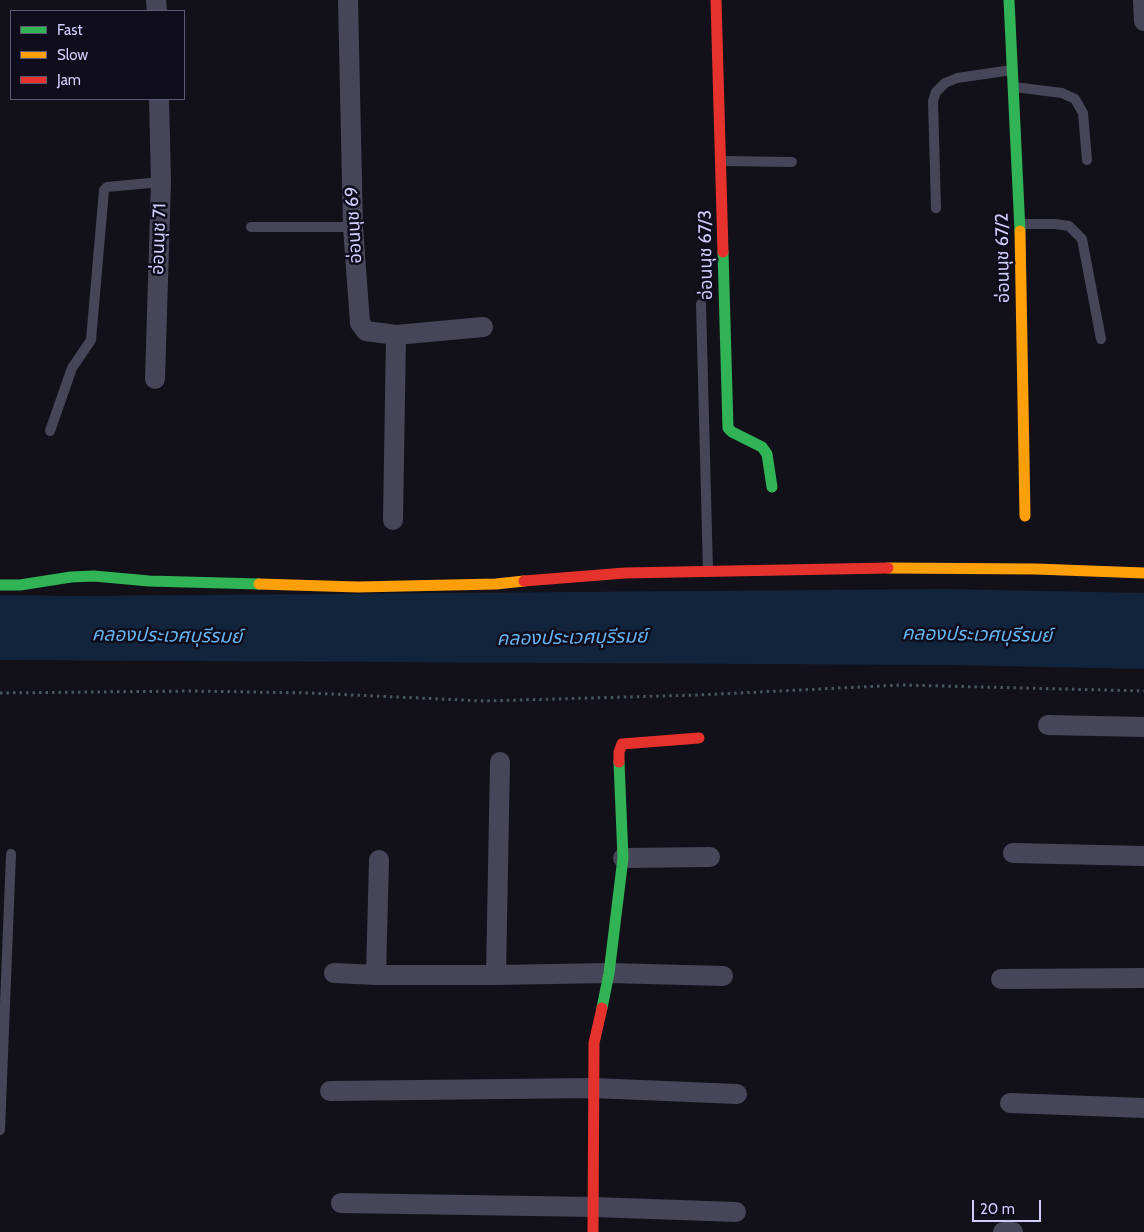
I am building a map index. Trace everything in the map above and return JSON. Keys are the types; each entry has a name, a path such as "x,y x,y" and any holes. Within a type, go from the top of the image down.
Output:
{"street":[{"name":"อ่อนนุช 69","path":"348,0 353,227 360,323 366,331 396,335 483,327"},
{"name":"อ่อนนุช 67/3","path":"716,0 728,428 732,432 762,447 767,454 772,487"},
{"name":"อ่อนนุช 67/2","path":"1010,0 1020,224 1025,516"},
{"path":"1143,0 1144,21"},
{"name":"อ่อนนุช 71","path":"155,379 160,182 159,100"},
{"path":"393,520 396,335"},
{"path":"0,585 20,585 71,577 94,576 150,581 358,587 496,584 626,573 922,567 1144,573"},
{"path":"1048,724 1144,727"},
{"path":"593,1232 594,1043 609,973 623,858 619,752 622,744 699,738"},
{"path":"496,975 500,762"},
{"path":"1013,853 1144,856"},
{"path":"623,858 710,857"},
{"path":"376,975 379,860"},
{"path":"334,973 496,975 609,973 723,976"},
{"path":"1001,979 1144,978"},
{"path":"330,1091 593,1088 737,1094"},
{"path":"1010,1103 1144,1108"},
{"path":"341,1204 594,1207 736,1212"},
{"path":"1003,1232 1013,1232"}],"lane":[{"path":"936,208 933,101 936,92 945,83 957,78 1013,70"},
{"path":"1013,86 1062,93 1075,99 1083,113 1087,160"},
{"path":"721,161 792,162"},
{"path":"50,431 72,368 91,340 104,190 107,187 160,182"},
{"path":"1020,224 1070,226 1082,239 1101,339"},
{"path":"251,227 353,227"},
{"path":"701,304 708,572"},
{"path":"0,1130 11,854"}],"path":[{"path":"0,693 193,691 484,701 688,696 902,685 1144,691"}],"water":[{"name":"คลองประเวศบุรีรมย์","path":"943,589 1144,593 1144,669 945,665 0,660 0,595"}],"traffic: fast":[{"path":"1009,0 1020,231"},
{"path":"723,252 728,428 732,432 762,447 767,454 772,487"},
{"path":"0,585 20,585 71,577 94,576 149,581 259,584"},
{"path":"602,1008 609,973 623,858 619,762"}],"traffic: slow":[{"path":"1020,231 1025,516"},
{"path":"888,568 1036,569 1144,573"},
{"path":"259,584 358,587 496,584 524,581"}],"traffic: jam":[{"path":"716,0 723,252"},
{"path":"524,581 625,573 888,568"},
{"path":"619,762 619,752 622,744 699,738"},
{"path":"593,1232 594,1043 602,1008"}]}
